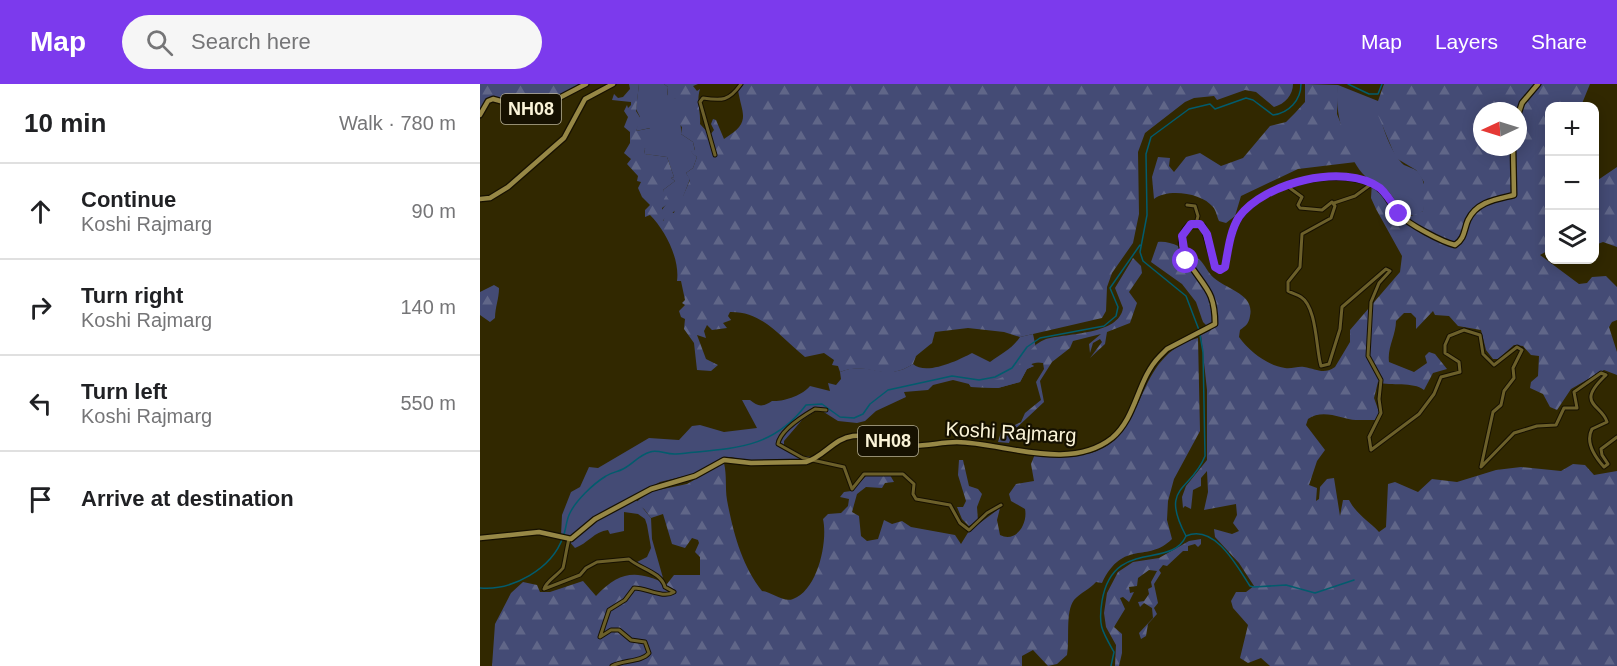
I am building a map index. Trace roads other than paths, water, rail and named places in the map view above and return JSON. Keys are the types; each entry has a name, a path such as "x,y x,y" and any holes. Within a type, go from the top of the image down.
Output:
{"main road":[{"name":"NH08","path":"480,115 488,101 493,99 526,108 540,108 586,84"},
{"name":"NH08","path":"480,199 490,198 508,187 564,138 585,99 613,84"},
{"path":"1522,102 1538,84"},
{"path":"1196,224 1205,230 1215,267 1218,271 1223,270 1239,218 1261,196 1287,186 1327,176 1372,184 1381,189 1399,214 1455,244 1464,236 1468,221 1475,212 1496,197 1514,195 1513,156"},
{"name":"Koshi Rajmarg","path":"813,460 834,443 856,436 903,445 954,442 1072,454 1087,451 1106,441 1120,430 1156,359 1182,340 1213,327 1215,322 1211,297 1186,261 1182,241 1184,230 1191,224 1196,224"},
{"path":"480,538 530,532 568,539 595,519 651,489 695,476 724,460 751,464 800,463 813,460"}],"street":[{"path":"715,155 700,102 703,98 724,101 733,96 741,84"},
{"path":"1287,186 1302,197 1298,205 1300,208 1322,210 1355,196 1372,184"},
{"path":"1334,203 1332,218 1302,234 1300,267 1292,274 1287,287 1288,291 1300,296 1307,304 1318,342 1319,363 1324,367 1329,364 1340,329 1342,307 1375,276 1386,269 1390,271 1379,283 1371,302 1368,356 1381,380 1379,399 1381,413 1369,437 1371,450 1419,414 1434,394 1441,377 1460,372 1459,362 1445,353 1445,345 1449,336 1464,330 1480,335 1483,354 1494,365 1517,347 1522,350 1513,368 1514,378 1504,391 1501,405 1493,412 1481,467 1514,433 1537,426 1556,425 1564,408 1577,408 1574,392 1601,373 1606,375 1595,386 1592,399 1596,410 1606,417 1607,422 1592,429 1589,435 1593,451 1604,467 1608,464 1601,449 1617,436"},
{"path":"1187,205 1195,206 1198,216 1196,224"},
{"path":"826,410 815,409 778,439 778,444 788,451 813,460 844,467 852,489 864,474 903,474 914,483 913,494 916,499 950,505 960,523 969,530 987,513 1001,505"},
{"path":"568,539 562,570 546,584 544,590 579,575 585,568 597,562 629,559 637,566 648,569 663,579 665,587 674,592 656,594 644,588 634,588 625,600 609,610 600,637 611,630 619,630 631,639 645,642 649,653 642,659 621,661 612,666"}],"waterway":[{"path":"1199,330 1186,296 1143,261 1140,252 1147,215 1146,154 1151,137 1189,109 1210,104 1215,109 1246,98 1253,100 1273,115 1279,114 1293,105 1299,95 1301,84"},
{"path":"1348,84 1369,94 1378,94 1382,84"},
{"path":"480,588 505,586 529,576 540,568 558,549 569,515 590,488 601,479 627,467 646,453 656,451 676,454 748,444 779,431 806,405 822,404 840,417 854,418 863,414 870,404 888,390 952,376 979,380 995,377 1012,368 1027,347 1040,338 1104,326 1116,316 1118,307 1110,288 1140,245"},
{"path":"1186,536 1178,519 1176,498 1199,468 1205,456 1203,352 1200,335"},
{"path":"1111,666 1114,652 1104,633 1100,617 1108,581 1129,561 1168,551 1179,546 1186,536 1197,534 1216,541 1232,559 1250,586 1286,585 1315,593 1354,580"}]}
